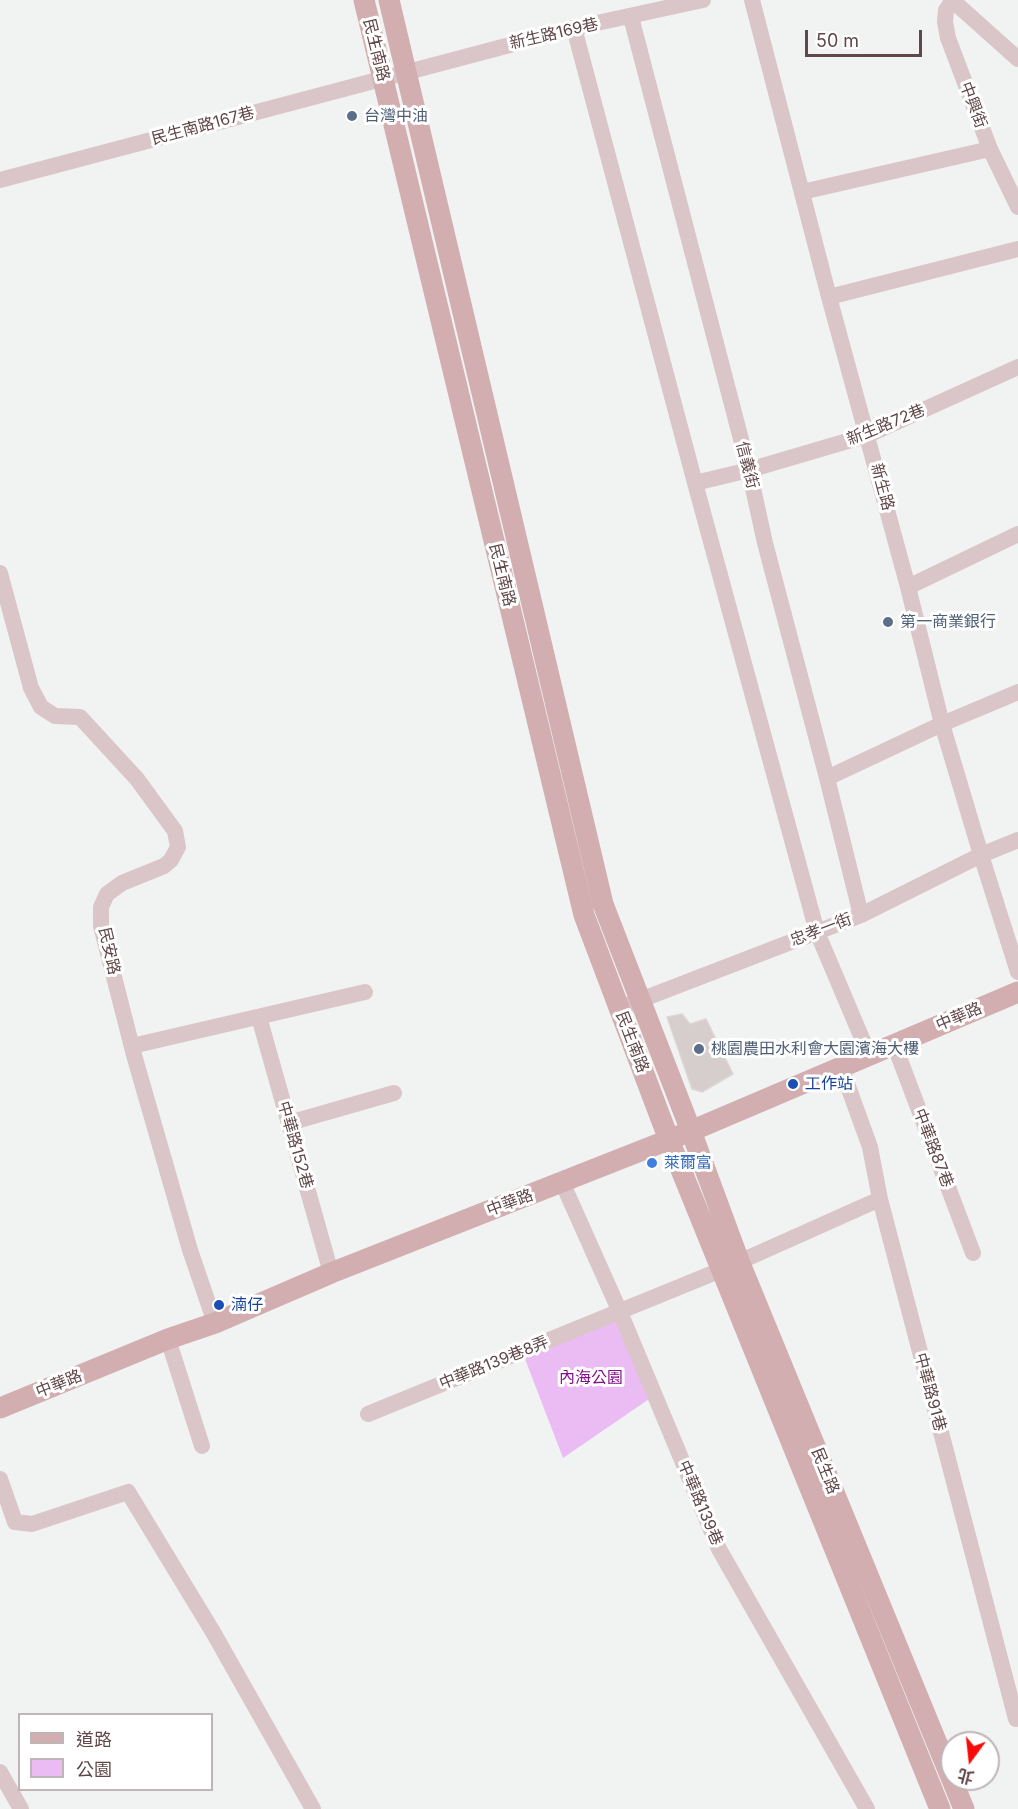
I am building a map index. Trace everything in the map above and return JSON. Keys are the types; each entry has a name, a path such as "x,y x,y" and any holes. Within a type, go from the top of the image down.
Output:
{"main road":[{"name":"民生南路","path":"363,0 584,915 669,1140"},
{"name":"民生南路","path":"389,0 603,904 691,1131"},
{"name":"中華路","path":"0,1408 168,1339 214,1323 331,1273 669,1140 1018,992"},
{"name":"民生路","path":"691,1131 730,1265 940,1809"},
{"name":"民生路","path":"669,1140 730,1265 964,1809"}],"street":[{"name":"新生路169巷","path":"406,71 574,28 704,0"},
{"name":"新生路","path":"752,0 908,586 942,724 1018,972"},
{"path":"953,0 1018,59"},
{"name":"中興街","path":"953,0 946,10 945,22 948,38 990,149 1018,207"},
{"name":"信義街","path":"631,17 749,470 765,543 861,915"},
{"path":"574,28 818,932 869,1055"},
{"name":"民生南路167巷","path":"0,180 406,71"},
{"path":"802,192 990,149"},
{"path":"830,297 1018,249"},
{"name":"新生路72巷","path":"695,483 749,470 868,435 1018,367"},
{"path":"908,586 1018,534"},
{"name":"民安路","path":"0,573 31,688 41,707 55,716 80,717 137,779 175,831 178,847 171,860 164,866 122,883 107,894 101,907 102,926 132,1046 190,1250 214,1323"},
{"path":"827,778 942,724 1018,692"},
{"name":"忠孝一街","path":"619,1008 861,915 981,855 1018,840"},
{"path":"132,1046 365,992"},
{"name":"中華路152巷","path":"259,1017 331,1273"},
{"name":"中華路87巷","path":"894,1044 973,1253"},
{"name":"中華路91巷","path":"841,1067 870,1147 880,1199 1016,1719"},
{"path":"289,1123 394,1093"},
{"name":"中華路139巷","path":"562,1182 620,1312 719,1549 867,1809"},
{"name":"中華路139巷8弄","path":"368,1414 620,1312 880,1199"},
{"path":"168,1339 202,1446"},
{"path":"0,1479 15,1522 32,1524 128,1492 213,1632 313,1809"},
{"path":"0,1772 21,1809"}],"green space":[{"name":"內海公園","path":"620,1312 655,1395 563,1458 522,1351"}],"building":[{"name":"桃園農田水利會大園濱海大樓","path":"682,1014 690,1024 706,1019 733,1074 702,1092 692,1089 667,1017"}],"place":[{"name":"台灣中油","path":"352,116"},
{"name":"第一商業銀行","path":"888,622"},
{"name":"桃園農田水利會大園濱海大樓","path":"699,1049"},
{"name":"工作站","path":"793,1084"},
{"name":"萊爾富","path":"652,1163"},
{"name":"湳仔","path":"219,1305"}]}
